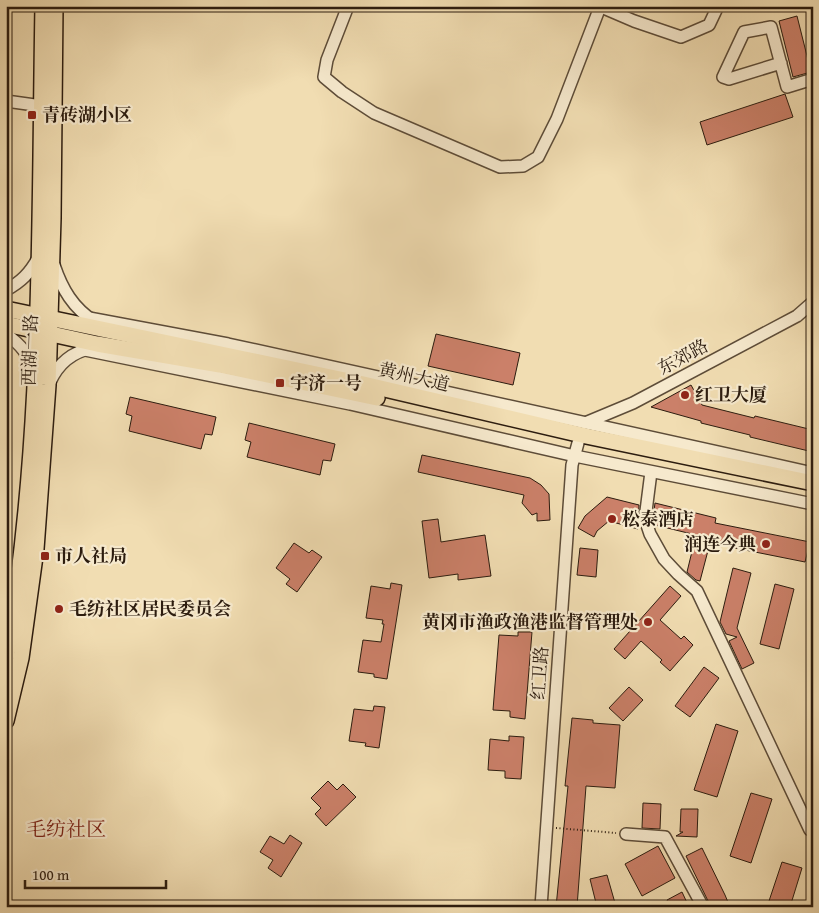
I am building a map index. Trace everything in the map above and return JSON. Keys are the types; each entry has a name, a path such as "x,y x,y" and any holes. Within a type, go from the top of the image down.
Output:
{"main road":[{"name":"西湖一路","path":"6,721 21,658 36,549 45,255 42,106 44,6"},
{"name":"西湖一路","path":"45,255 53,218 54,6"},
{"name":"黄州大道","path":"6,309 43,325"},
{"name":"黄州大道","path":"6,324 43,325 359,383 563,431 813,483"},
{"name":"黄州大道","path":"108,338 220,365 335,389 576,450 813,493"},
{"name":"西湖一路","path":"6,660 17,599 42,384"}],"street":[{"path":"348,6 328,60 324,77 374,114 500,167 523,166 538,157 557,119 599,7 634,22 681,37 709,25 718,6"},
{"path":"780,63 729,79 723,76 744,32 771,28 787,87 813,79"},
{"path":"6,101 42,106"},
{"path":"6,290 20,282 45,255 58,276 68,298 108,338 74,354 61,364 42,384 26,351 6,334"},
{"name":"东郊路","path":"563,431 633,403 797,316 813,302"},
{"path":"89,318 237,346 813,473"},
{"path":"6,342 19,345"},
{"path":"85,350 576,450 652,472 813,504"},
{"name":"红卫路","path":"541,907 571,475 576,450"},
{"path":"652,472 645,519 650,534 664,559 697,591 810,830"},
{"path":"626,834 665,837 703,907"}],"path":[{"path":"546,827 626,834"}],"building":[{"path":"797,16 811,72 793,77 779,21"},
{"path":"785,94 793,117 707,145 700,122"},
{"path":"436,334 520,353 513,385 428,366"},
{"path":"691,385 702,405 813,430 813,452 750,437 750,435 701,423 701,421 651,407"},
{"path":"130,397 216,417 212,435 205,434 201,449 129,431 132,416 126,414"},
{"path":"249,423 335,444 331,461 323,460 320,475 247,457 251,442 245,440"},
{"path":"422,455 530,478 541,485 549,494 550,520 537,521 537,513 532,515 522,503 524,495 418,472"},
{"name":"松泰酒店","path":"607,497 639,505 638,529 609,521 597,531 594,537 578,528 585,516"},
{"path":"655,503 716,518 715,523 810,542 805,562 710,543 700,581 696,580 687,572 696,535 655,525 653,518"},
{"path":"438,519 441,542 485,535 491,576 458,580 458,574 429,578 422,521"},
{"path":"294,543 309,553 312,550 322,557 297,592 286,584 290,579 276,568"},
{"path":"580,548 598,550 596,577 577,575"},
{"path":"733,568 751,573 737,628 754,663 742,669 729,641 737,637 726,634 720,622"},
{"path":"391,583 402,585 387,679 374,677 374,674 358,672 363,640 381,642 384,624 382,624 383,620 366,618 371,586 390,589"},
{"path":"775,584 794,589 779,649 760,644"},
{"path":"670,586 681,596 660,620 681,639 684,636 693,645 670,671 660,662 662,660 641,641 625,659 614,649"},
{"path":"518,632 532,632 525,719 510,717 510,711 493,710 499,635 518,636"},
{"path":"704,667 719,678 690,717 675,706"},
{"path":"629,687 643,700 623,721 609,708"},
{"path":"374,706 385,707 379,748 365,746 366,743 349,741 354,709 373,711"},
{"path":"572,718 593,720 593,723 620,725 615,788 586,786 577,907 556,907 568,786 565,786"},
{"path":"716,724 738,731 717,797 694,790"},
{"path":"509,736 524,737 521,779 505,778 505,771 488,770 490,739 509,741"},
{"path":"328,781 337,790 343,784 356,797 326,826 315,814 321,808 311,798"},
{"path":"751,793 772,799 751,863 730,856"},
{"path":"643,803 661,804 660,829 642,828"},
{"path":"681,809 698,809 697,837 676,836 683,832 680,832"},
{"path":"290,835 302,843 281,877 268,868 273,860 260,852 270,836 284,844"},
{"path":"658,846 675,878 642,896 625,864"},
{"path":"702,848 730,907 711,907 686,856"},
{"path":"782,862 802,868 790,907 767,907"},
{"path":"607,875 615,903 597,907 590,879"},
{"path":"682,892 689,907 670,907 667,900"}],"place":[{"name":"青砖湖小区","path":"32,115"},
{"name":"宇济一号","path":"280,383"},
{"name":"红卫大厦","path":"685,395"},
{"name":"松泰酒店","path":"612,519"},
{"name":"润连今典","path":"766,544"},
{"name":"市人社局","path":"45,556"},
{"name":"毛纺社区居民委员会","path":"59,609"},
{"name":"黄冈市渔政渔港监督管理处","path":"648,622"}],"district":[{"name":"毛纺社区","path":"66,829"}]}
